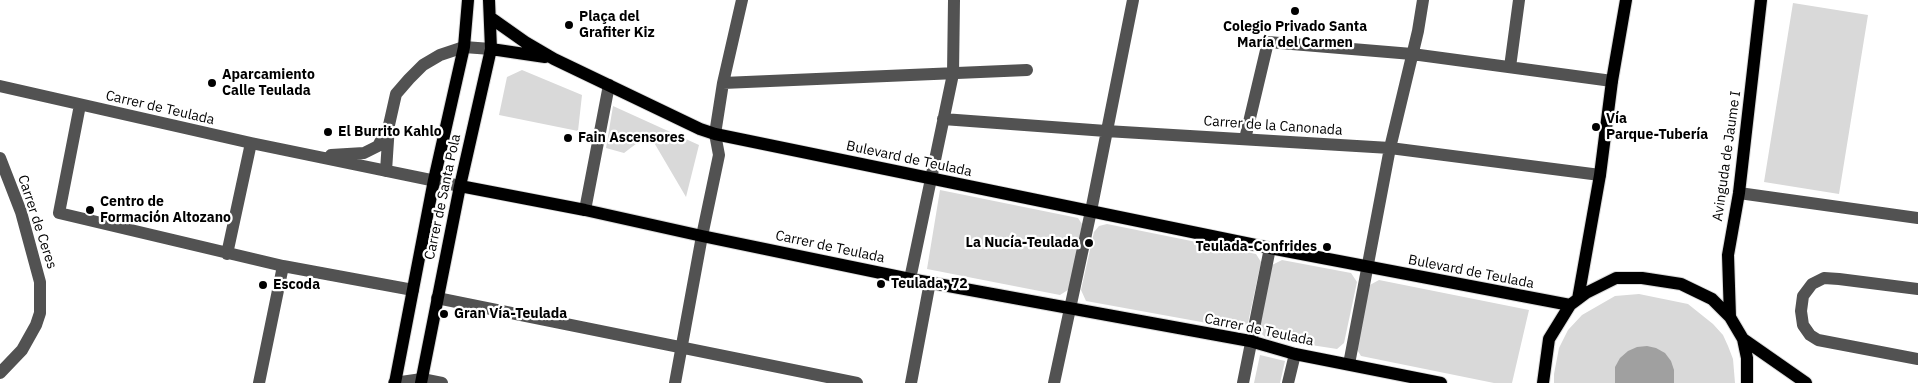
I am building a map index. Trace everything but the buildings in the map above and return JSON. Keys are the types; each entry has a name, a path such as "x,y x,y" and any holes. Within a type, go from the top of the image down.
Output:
{"main road":[{"name":"Carrer de Santa Pola","path":"395,383 434,180 464,47 468,0"},
{"name":"Carrer de Santa Pola","path":"422,381 460,186 491,49 489,0"},
{"path":"1543,383 1549,339 1574,302 1600,175 1612,81 1626,0"},
{"name":"Avinguda de Jaume I","path":"1730,317 1728,255 1739,193 1761,0"},
{"name":"Bulevard de Teulada","path":"491,18 524,42 554,59 700,129 715,134 1367,267 1574,302"},
{"name":"Bulevard de Teulada","path":"491,49 554,59"},
{"name":"Carrer de Teulada","path":"460,186 586,210 910,279 1250,341 1295,354 1441,383"},
{"path":"1574,302 1616,278 1642,278 1681,284 1712,299 1730,317 1743,339 1747,358 1747,383"},
{"path":"1743,339 1806,383"}],"street":[{"path":"675,383 719,155 715,134 723,83 742,0"},
{"path":"910,279 953,74 954,0"},
{"path":"1059,382 1070,309 1133,0"},
{"path":"1349,364 1390,148 1423,0"},
{"path":"1510,67 1519,0"},
{"path":"1245,139 1268,42 1412,54 1612,81"},
{"name":"Bulevard de Teulada","path":"464,47 491,49"},
{"name":"Carrer de Teulada","path":"386,171 389,125 396,94 423,65 440,55 464,47"},
{"path":"723,83 1027,70"},
{"path":"586,210 609,85"},
{"name":"Carrer de Teulada","path":"0,86 252,143 460,186"},
{"path":"80,105 59,213 227,254 413,290"},
{"name":"Carrer de la Canonada","path":"943,118 1106,131 1390,148 1600,175"},
{"name":"Carrer de Teulada","path":"314,156 364,153 378,146 389,125"},
{"path":"227,254 252,143"},
{"name":"Carrer de Ceres","path":"0,158 21,212 40,282 40,313 36,326 22,350 0,373"},
{"path":"1739,193 1918,218"},
{"path":"1243,383 1270,248"},
{"path":"259,383 283,266"},
{"path":"1918,289 1824,278 1812,284 1803,296 1801,311 1803,325 1810,335 1818,340 1918,359"},
{"path":"911,383 930,282"},
{"path":"437,298 857,383"},
{"path":"1288,383 1295,354"},
{"path":"395,383 422,381 442,383"}],"shaded area":[{"path":"1793,3 1868,15 1839,194 1764,182"},
{"path":"522,70 582,95 578,131 499,115 507,77"},
{"path":"613,106 699,145 686,197 649,134 624,153 606,148"},
{"path":"940,190 1078,218 1082,224 1071,288 1060,295 927,269"},
{"path":"1107,224 1256,254 1261,262 1248,323 1240,329 1086,301 1081,290 1094,232 1099,226"},
{"path":"1282,260 1351,273 1357,282 1344,343 1337,349 1266,338 1259,331 1272,265"},
{"path":"1379,280 1529,310 1512,383 1494,383 1361,356 1356,348 1368,286"},
{"path":"1639,294 1688,304 1713,324 1723,335 1733,359 1735,383 1554,383 1559,348 1568,330 1582,315 1615,296"},
{"path":"1647,346 1665,353 1671,361 1674,370 1674,383 1615,383 1615,367 1620,358 1628,351 1637,347"},
{"path":"1260,355 1285,361 1280,383 1254,383"}],"place":[{"name":"Colegio Privado Santa María del Carmen","path":"1295,11"},
{"name":"Plaça del Grafiter Kiz","path":"569,25"},
{"name":"Aparcamiento Calle Teulada","path":"212,83"},
{"name":"Vía Parque-Tubería","path":"1596,127"},
{"name":"El Burrito Kahlo","path":"328,132"},
{"name":"Fain Ascensores","path":"568,138"},
{"name":"Centro de Formación Altozano","path":"90,210"},
{"name":"La Nucía-Teulada","path":"1089,243"},
{"name":"Teulada-Confrides","path":"1327,247"},
{"name":"Teulada, 72","path":"881,284"},
{"name":"Escoda","path":"263,285"},
{"name":"Gran Vía-Teulada","path":"444,314"}]}
